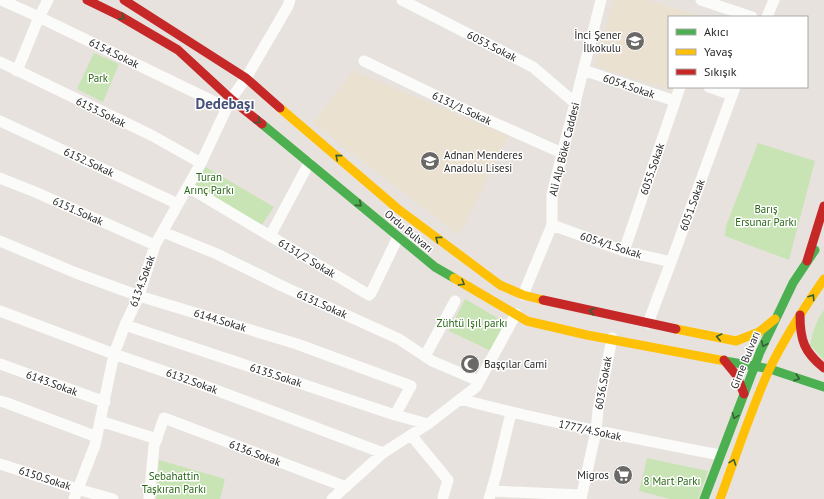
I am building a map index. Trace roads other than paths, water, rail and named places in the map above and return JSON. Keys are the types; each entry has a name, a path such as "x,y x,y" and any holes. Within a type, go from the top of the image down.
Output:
{"main road":[{"name":"Ordu Bulvarı","path":"87,0 120,16 178,50 229,104 309,162 435,268 527,321 770,369 824,387"},
{"name":"Ordu Bulvarı","path":"124,0 246,78 398,209 500,285 523,294 648,323 736,341 759,332 775,318"},
{"path":"807,261 824,206"},
{"name":"Girne Bulvarı","path":"704,499 754,367 775,318 793,283 824,238"},
{"path":"720,499 743,435 770,369 800,315 824,279"},
{"path":"800,315 799,329 802,343 807,354 824,368"},
{"path":"724,360 737,376 744,394"}],"street":[{"name":"6154.Sokak","path":"1,0 229,104"},
{"path":"17,71 39,17 48,0"},
{"name":"6134.Sokak","path":"75,494 95,445 114,354 125,325 139,296 155,246 201,163 229,104 246,78 290,0"},
{"name":"6053.Sokak","path":"402,0 533,67 575,103"},
{"name":"Ali Alp Böke Caddesi","path":"523,294 552,225 552,194 601,0"},
{"path":"701,0 749,16"},
{"path":"767,16 774,0"},
{"name":"6131/1.Sokak","path":"364,61 459,108 562,153"},
{"name":"6153.Sokak","path":"0,62 151,135 201,163"},
{"name":"6054.Sokak","path":"583,70 675,101"},
{"name":"6055.Sokak","path":"624,251 680,88"},
{"path":"715,88 734,91"},
{"name":"6051.Sokak","path":"648,323 734,91"},
{"name":"6152.Sokak","path":"0,122 178,204"},
{"path":"270,236 309,162"},
{"name":"6151.Sokak","path":"0,178 35,192 155,246"},
{"name":"6131/2 Sokak","path":"188,187 369,295 371,294 398,237"},
{"name":"6054/1.Sokak","path":"552,225 624,251 671,262"},
{"name":"6131.Sokak","path":"163,232 217,254 282,286 399,339 432,361 479,381"},
{"name":"6144.Sokak","path":"0,241 76,273 139,296 297,344 410,386 395,415"},
{"path":"425,356 454,301"},
{"name":"6132.Sokak","path":"0,311 383,453"},
{"path":"332,499 383,453 428,424 476,387 516,314"},
{"name":"6135.Sokak","path":"125,325 395,415 428,424"},
{"name":"6036.Sokak","path":"582,497 596,431 598,410 612,338"},
{"name":"6143.Sokak","path":"0,364 104,402"},
{"name":"1777/4.Sokak","path":"460,399 511,413 720,455"},
{"path":"0,401 97,437"},
{"path":"511,413 490,495 582,497"},
{"name":"6136.Sokak","path":"157,439 164,418 346,487"},
{"path":"100,421 157,439 154,446 152,460 149,499"},
{"path":"411,435 448,480 443,497"},
{"name":"6150.Sokak","path":"0,464 75,494 113,499"}],"place":[{"name":"İnci Şener İlkokulu","path":"635,41"},
{"name":"Adnan Menderes Anadolu Lisesi","path":"430,161"},
{"name":"Başçılar Cami","path":"470,364"},
{"name":"Migros","path":"623,475"}],"district":[{"name":"Dedebaşı","path":"225,104"}],"park label":[{"name":"Park","path":"98,78"},
{"name":"Turan Arınç Parkı","path":"209,183"},
{"name":"Barış Ersunar Parkı","path":"766,215"},
{"name":"Zühtü Işıl parkı","path":"472,323"},
{"name":"8 Mart Parkı","path":"672,481"},
{"name":"Sebahattin Taşkıran Parkı","path":"174,482"}]}
